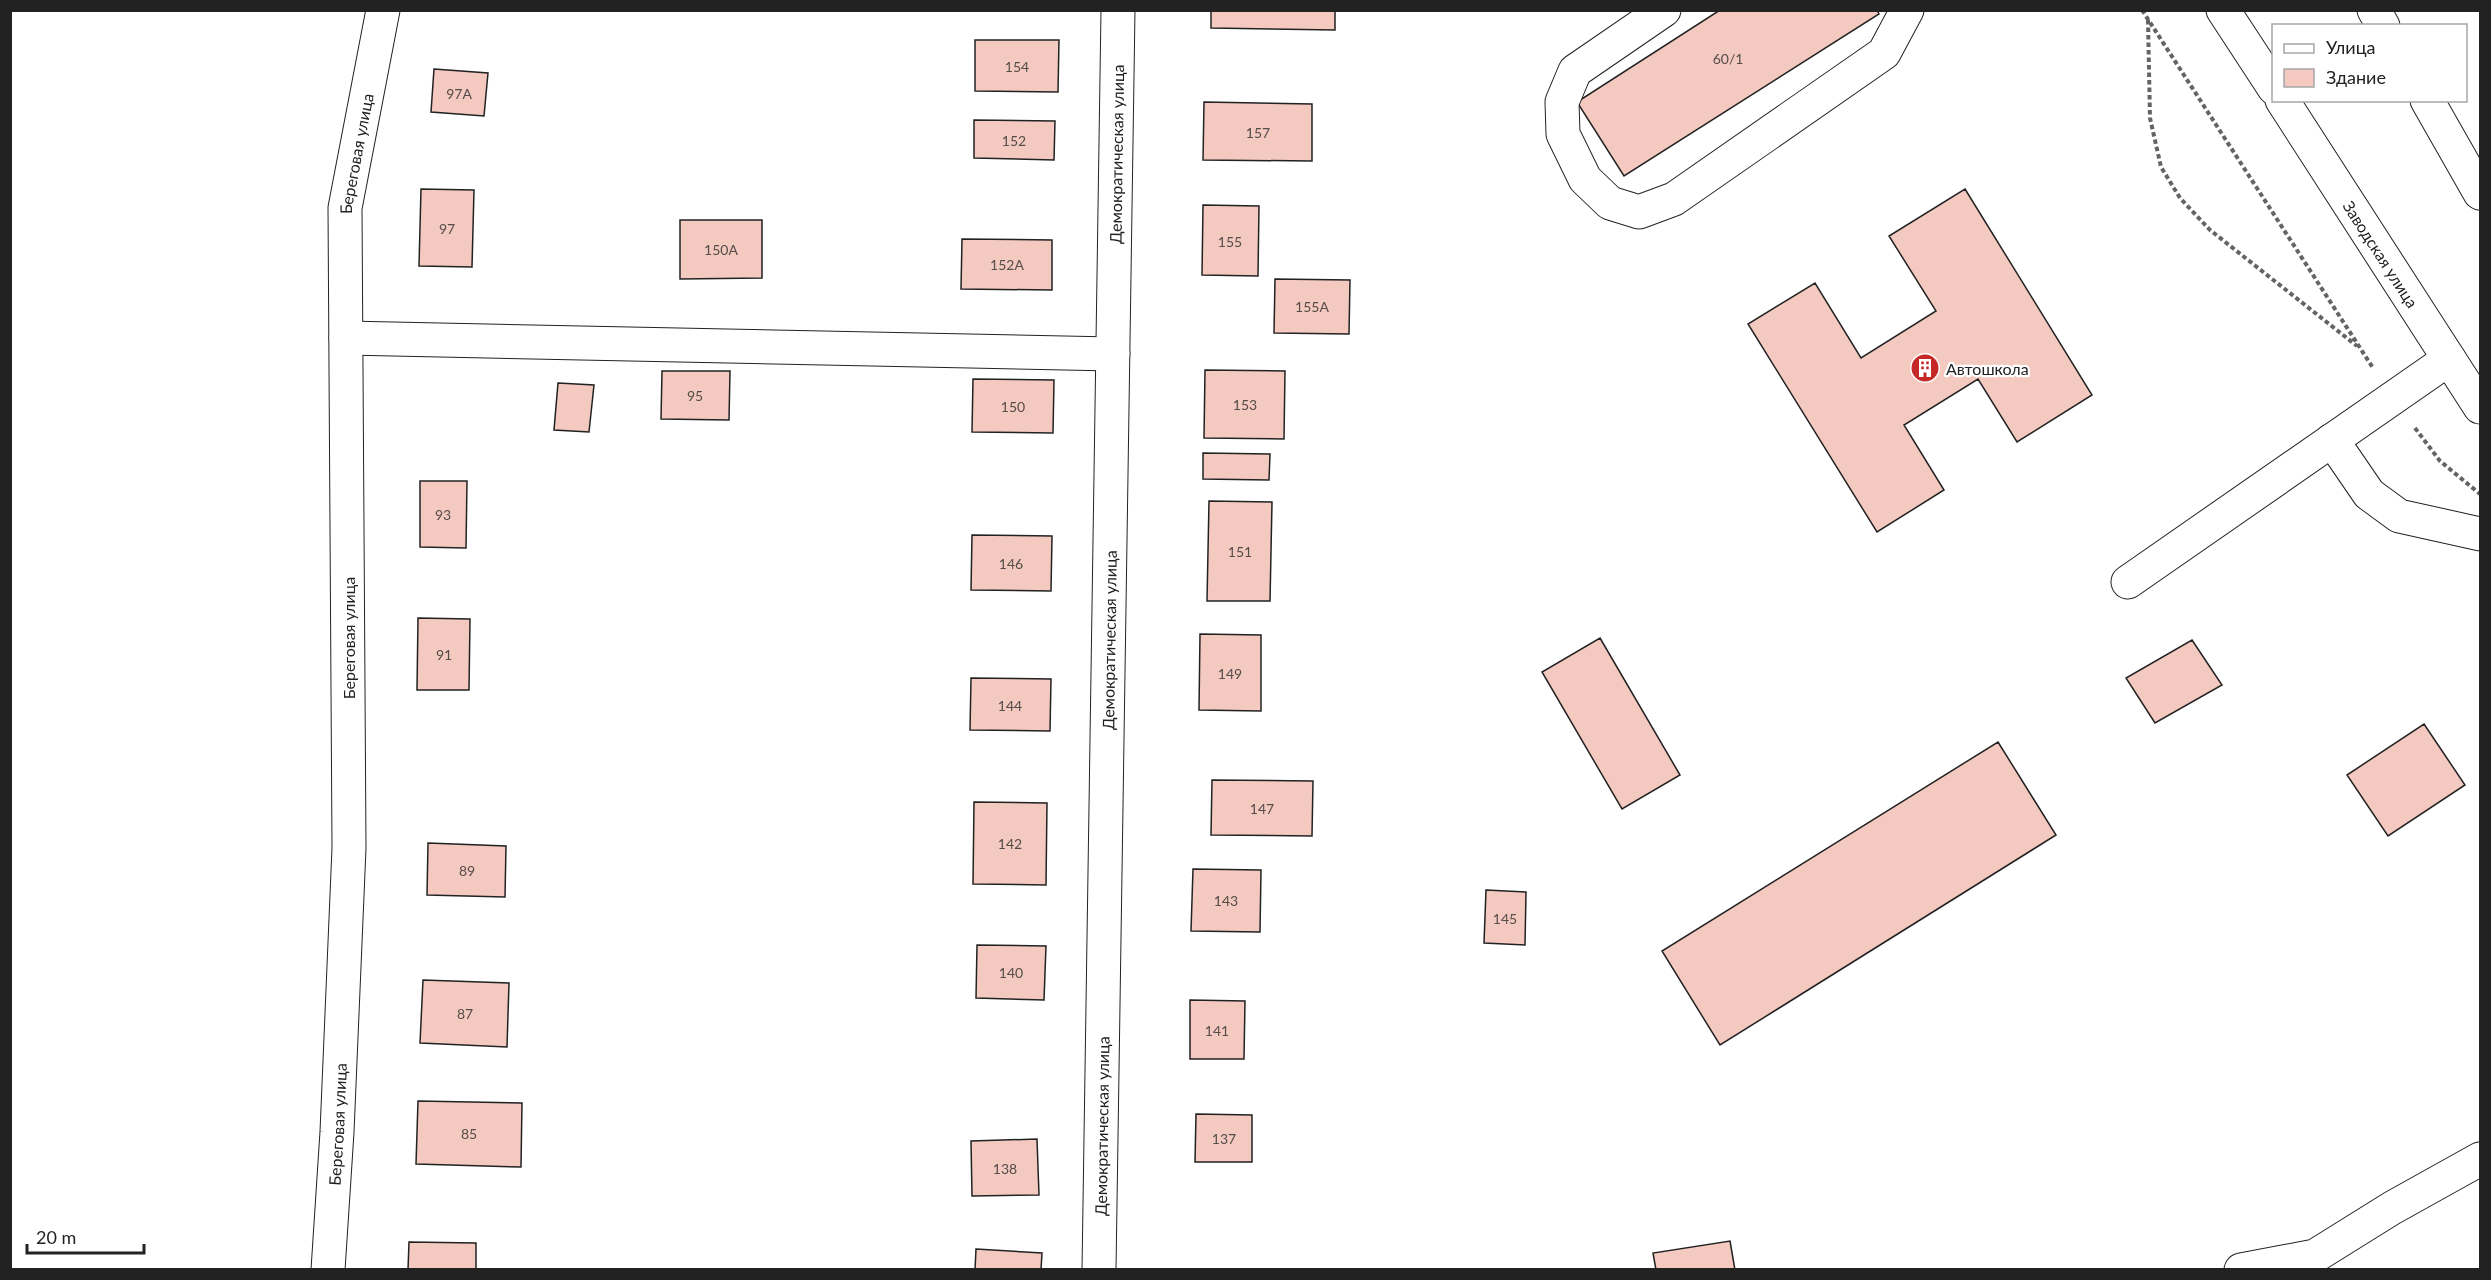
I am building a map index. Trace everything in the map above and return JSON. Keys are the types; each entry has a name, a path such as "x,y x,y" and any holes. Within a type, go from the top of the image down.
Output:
{"street":[{"name":"Береговая улица","path":"328,1269 337,1132 349,848 345,208 383,10"},
{"name":"Демократическая улица","path":"1099,1269 1118,10"},
{"path":"1664,10 1575,71 1562,102 1563,134 1585,179 1610,202 1639,212 1674,199 1884,53 1907,10"},
{"path":"2223,10 2272,85"},
{"path":"2374,10 2382,24"},
{"name":"Заводская улица","path":"2283,102 2481,408"},
{"path":"2428,102 2481,193"},
{"path":"346,338 1113,354"},
{"path":"2128,582 2449,359"},
{"path":"2332,440 2369,494 2399,516 2481,534"},
{"path":"2241,1269 2315,1256 2391,1208 2481,1159"}],"path":[{"path":"2142,10 2393,398 2440,461 2481,494"},
{"path":"2148,19 2150,118 2160,167 2180,198 2210,230 2361,349"}],"building":[{"path":"1211,10 1335,10 1335,30 1211,28"},
{"path":"1720,10 1877,10 1879,14 1624,176 1577,102"},
{"path":"975,40 1059,40 1058,92 975,91"},
{"path":"434,69 488,73 484,116 431,112"},
{"path":"1204,102 1312,104 1312,161 1203,160"},
{"path":"974,120 1055,121 1054,160 974,158"},
{"path":"421,189 474,190 472,267 419,266"},
{"name":"Автошкола","path":"1965,189 2092,395 2017,442 1978,379 1904,425 1944,490 1877,532 1748,324 1815,283 1861,358 1936,311 1889,236"},
{"path":"1203,205 1259,206 1258,276 1202,275"},
{"path":"680,220 762,220 762,278 680,279"},
{"path":"962,239 1052,240 1052,290 961,289"},
{"path":"1275,279 1350,280 1349,334 1274,333"},
{"path":"1205,370 1285,371 1284,439 1204,438"},
{"path":"662,371 730,371 729,420 661,419"},
{"path":"973,379 1054,380 1053,433 972,432"},
{"path":"558,383 594,385 589,432 554,430"},
{"path":"1203,453 1270,454 1269,480 1203,479"},
{"path":"420,481 467,481 466,548 420,547"},
{"path":"1209,501 1272,502 1270,601 1207,601"},
{"path":"972,535 1052,536 1051,591 971,590"},
{"path":"418,618 470,619 469,690 417,690"},
{"path":"1200,634 1261,635 1261,711 1199,710"},
{"path":"1600,638 1680,775 1622,809 1542,672"},
{"path":"2192,640 2222,685 2155,723 2126,678"},
{"path":"971,678 1051,679 1050,731 970,730"},
{"path":"2424,724 2465,785 2388,836 2347,775"},
{"path":"1998,742 2056,835 1720,1045 1662,951"},
{"path":"1212,780 1313,781 1312,836 1211,835"},
{"path":"974,802 1047,803 1046,885 973,884"},
{"path":"428,843 506,846 505,897 427,895"},
{"path":"1193,869 1261,870 1260,932 1191,931"},
{"path":"1486,890 1526,892 1525,945 1484,943"},
{"path":"977,945 1046,946 1044,1000 976,998"},
{"path":"423,980 509,983 507,1047 420,1043"},
{"path":"1190,1000 1245,1001 1244,1059 1190,1059"},
{"path":"418,1101 522,1103 521,1167 416,1164"},
{"path":"1196,1114 1252,1115 1252,1162 1195,1162"},
{"path":"1037,1139 1039,1195 972,1196 971,1141"},
{"path":"1730,1241 1735,1270 1656,1270 1653,1253"},
{"path":"409,1242 476,1243 476,1270 408,1270"},
{"path":"976,1249 1042,1253 1041,1270 975,1270"}],"place":[{"name":"Автошкола","path":"1925,368"}]}
